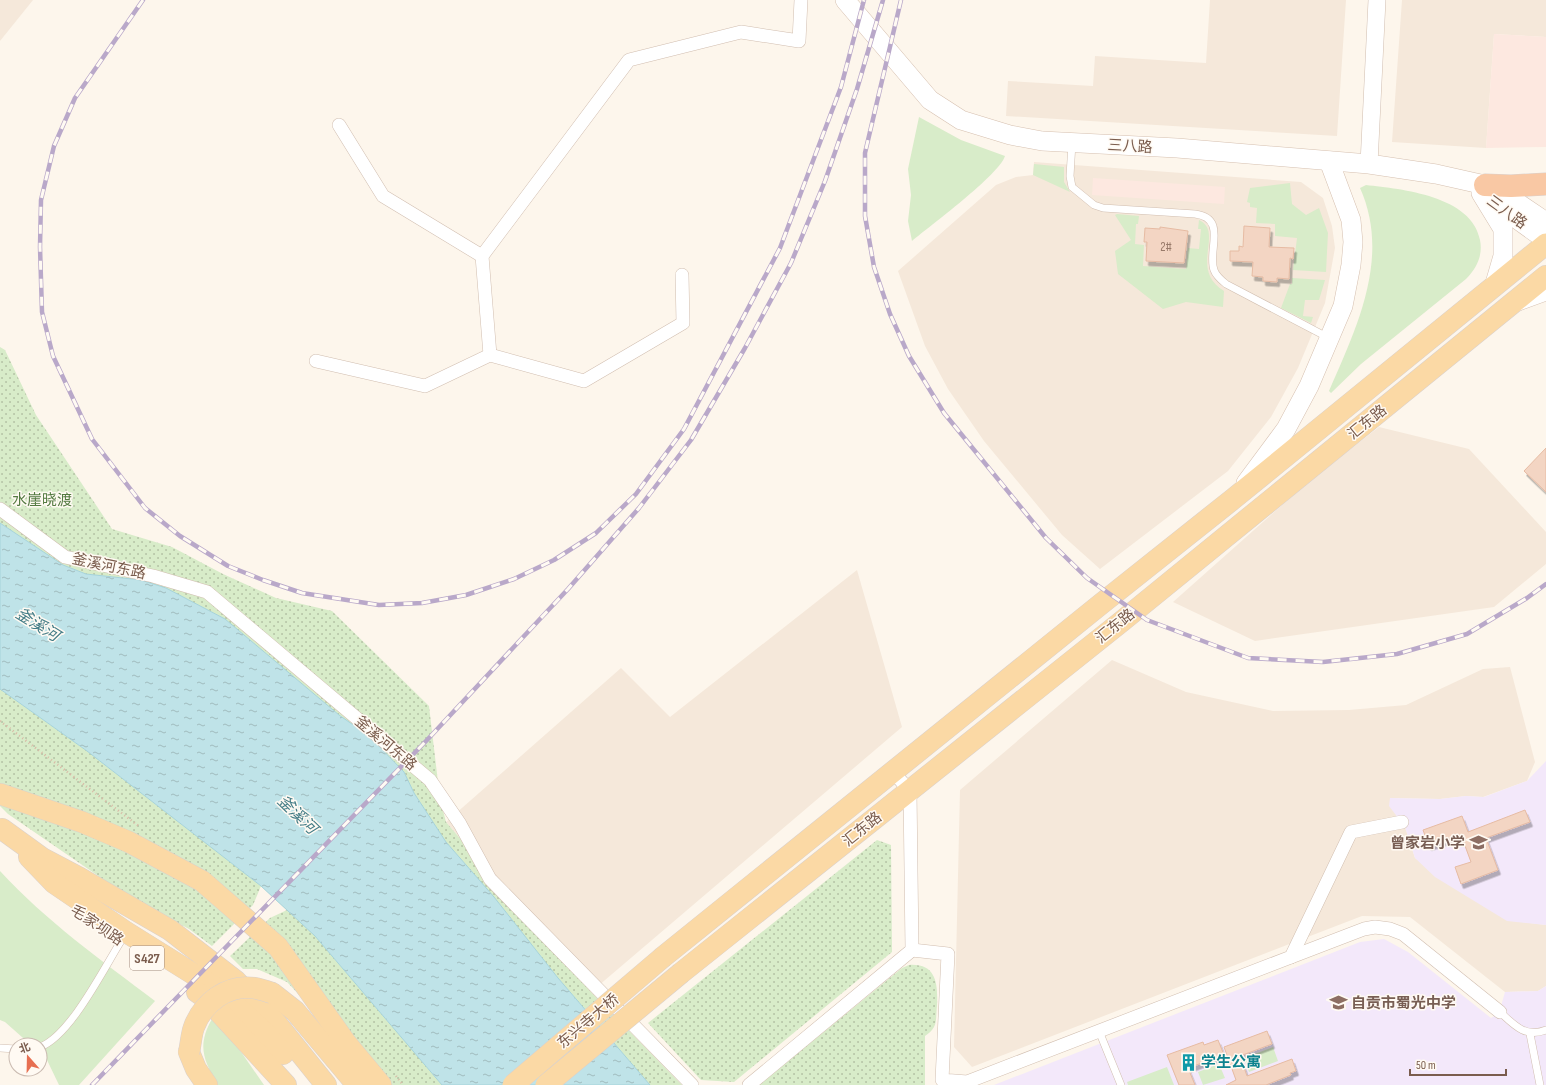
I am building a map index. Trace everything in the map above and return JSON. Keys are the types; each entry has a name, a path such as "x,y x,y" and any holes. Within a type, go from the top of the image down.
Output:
{"highway":[{"path":"1478,186 1546,184"}],"main road":[{"name":"三八路","path":"845,0 930,100 961,120 1010,136 1042,141 1177,148 1329,162 1369,164 1436,174 1500,191 1546,222"},
{"path":"1233,499 1286,429 1309,386 1343,306 1351,265 1353,242 1350,220 1329,162"},
{"name":"三八路","path":"1478,186 1546,240"},
{"path":"1478,186 1503,229 1503,256 1494,287"},
{"name":"汇东路","path":"664,957 1233,499 1546,244"},
{"name":"汇东路","path":"681,973 1134,612 1546,276"},
{"path":"1513,302 1546,291"},
{"path":"0,794 82,822 129,842 202,881 278,947 346,1043 381,1085"},
{"path":"1,832 42,858 170,930 236,981 276,1024 326,1085"},
{"name":"毛家坝路","path":"1,832 51,895 121,941 213,994"},
{"name":"毛家坝路","path":"1,832 54,883 213,994 286,1085"},
{"name":"东兴寺大桥","path":"513,1085 664,957"},
{"name":"东兴寺大桥","path":"546,1085 681,973"},
{"path":"207,1085 196,1069 189,1052 193,1028 202,1010 215,997 234,989 253,988 272,993 295,1012 357,1085"},
{"path":"213,994 272,1085"},
{"name":"S427","path":"213,994 265,1033 310,1085"}],"street":[{"path":"490,355 482,256 629,60 740,32 799,41 801,0"},
{"path":"1369,164 1377,0"},
{"path":"339,125 383,196 482,256"},
{"path":"316,361 426,386 490,355 584,381 682,323 682,275"},
{"name":"釜溪河东路","path":"0,509 65,557 153,576 207,592 430,780 460,824 490,879 692,1085"},
{"path":"893,772 910,791 912,950"},
{"path":"1291,957 1351,832 1402,822"},
{"path":"749,1085 912,950 948,954 942,1082 968,1082 1364,929 1375,927 1390,929 1403,934 1500,1012"}],"lane":[{"path":"1072,142 1070,184 1074,190 1091,203 1103,208 1194,214 1206,218 1214,230 1213,266 1218,277 1330,339"},
{"path":"48,1045 68,1027 121,941"},
{"path":"1500,1012 1515,1026 1530,1034 1546,1030"},
{"path":"1099,1031 1120,1085"},
{"path":"1530,1034 1540,1085"}],"shaded area":[{"path":"0,0 33,0 0,41"},
{"path":"1210,0 1346,0 1337,136 1006,116 1008,81 1093,86 1095,56 1206,63"},
{"path":"1402,0 1546,0 1546,37 1494,34 1486,148 1392,142"},
{"path":"1494,34 1546,37 1546,147 1486,148"},
{"path":"1034,162 1301,182 1323,198 1332,226 1335,248 1325,303 1298,368 1271,417 1228,471 1100,569 1062,535 984,441 948,389 925,346 898,271 996,185 1016,177 1033,175"},
{"path":"1093,178 1225,187 1224,204 1092,195"},
{"path":"1379,427 1469,449 1546,532 1546,564 1494,607 1255,641 1173,602 1308,482"},
{"path":"857,570 902,727 591,992 446,822 621,668 670,717"},
{"path":"1112,660 1186,692 1273,711 1349,710 1406,705 1483,669 1510,667 1535,762 1527,781 1483,797 1466,796 1440,799 1390,798 1405,827 1415,858 1513,921 1546,925 1546,986 1538,991 1505,992 1410,917 1362,916 972,1067 954,1047 960,790"},
{"name":"曾家岩小学","path":"1546,761 1546,925 1507,921 1435,877 1415,858 1405,827 1389,806 1390,798 1440,799 1466,796 1484,797 1527,781"},
{"name":"自贡市蜀光中学","path":"1384,939 1408,952 1491,1018 1499,1013 1505,992 1538,991 1546,986 1546,1085 994,1085 1360,942"}],"green space":[{"path":"919,117 961,140 1005,156 1000,164 978,187 912,241 908,221 911,195 908,169"},
{"path":"1034,164 1064,167 1064,182 1070,192 1033,175"},
{"path":"1290,183 1292,204 1306,215 1319,208 1328,233 1326,272 1293,270 1297,238 1275,236 1275,224 1256,223 1257,208 1250,207 1250,203 1247,202 1250,188"},
{"path":"1366,185 1416,193 1450,204 1464,213 1474,225 1480,240 1481,251 1476,266 1466,279 1361,364 1331,393 1329,391 1350,342 1367,291 1371,266 1372,240 1369,214 1360,188"},
{"path":"1115,215 1139,216 1138,224 1136,224 1135,244 1144,245 1143,266 1186,269 1188,248 1199,249 1201,229 1198,229 1199,220 1206,226 1209,233 1207,262 1209,272 1214,282 1224,291 1223,307 1186,302 1163,309 1118,274 1115,251 1131,240"},
{"path":"1292,278 1325,280 1319,300 1305,300 1303,316 1313,317 1311,323 1281,308 1290,284 1292,284"},
{"name":"水崖晓渡","path":"0,347 5,350 36,415 112,529 172,547 223,574 276,598 332,611 429,706 440,799 446,822 591,992 682,1085 650,1085 558,978 494,897 446,842 414,793 404,772 369,736 339,715 225,619 166,588 141,580 86,574 63,565 0,523"},
{"path":"0,689 87,751 261,886 253,905 212,946 189,929 126,895 8,814 0,806"},
{"path":"877,840 891,845 892,952 734,1082 701,1080 648,1023"},
{"path":"0,871 36,907 55,923 94,955 155,1001 79,1085 59,1085 48,1062 48,1037 22,1037 5,1022 0,1020"},
{"path":"287,910 315,936 442,1085 384,1085 287,982 257,969 243,969 230,956 270,918"},
{"path":"909,965 918,965 930,972 934,977 937,990 935,1025 925,1036 925,1085 759,1085 902,968"},
{"path":"212,1019 239,1049 264,1085 218,1085 206,1060 203,1045 207,1028"},
{"path":"1273,1047 1278,1061 1249,1072 1244,1058"},
{"path":"1219,1064 1225,1078 1203,1085 1198,1072"},
{"path":"1167,1067 1174,1085 1128,1085 1127,1082"}],"water":[{"name":"釜溪河","path":"0,523 63,565 86,574 141,580 166,588 225,619 339,715 369,736 404,772 414,793 446,842 494,897 558,978 650,1085 442,1085 315,936 261,886 87,751 0,689"}],"building":[{"path":"1244,226 1270,228 1269,247 1294,248 1293,259 1290,258 1289,279 1277,278 1277,282 1263,281 1263,277 1252,276 1253,262 1230,261 1230,251 1239,251 1239,246 1243,247"},
{"path":"1160,227 1188,231 1184,263 1146,261 1147,242 1144,242 1145,228 1160,229"},
{"path":"1546,448 1546,492 1524,471"},
{"path":"1525,810 1530,822 1486,838 1498,870 1461,884 1455,867 1471,862 1461,835 1429,846 1423,830 1462,816 1468,832"},
{"path":"1267,1031 1272,1044 1240,1056 1247,1076 1292,1059 1296,1071 1290,1073 1291,1075 1266,1085 1226,1085 1236,1080 1224,1047"},
{"name":"学生公寓","path":"1218,1040 1224,1055 1188,1068 1195,1085 1179,1085 1167,1055 1203,1042 1204,1045"}],"railway":[{"path":"143,0 75,98 54,146 41,200 40,247 42,312 53,356 92,439 145,508 180,536 228,566 263,580 302,593 379,605 422,603 466,595 514,579 554,560 596,533 636,494 684,429 780,248 841,87 864,0"},
{"path":"92,1085 428,739 568,589 639,508 691,440 745,348 791,263 825,181 857,89 883,0"},
{"path":"901,0 865,153 865,216 874,267 890,314 909,356 944,413 1046,538 1087,578 1147,620 1248,658 1323,662 1397,654 1467,634 1527,598 1546,584"}],"place":[{"name":"曾家岩小学","path":"1478,843"},
{"name":"自贡市蜀光中学","path":"1338,1003"},
{"name":"学生公寓","path":"1188,1062"}]}
